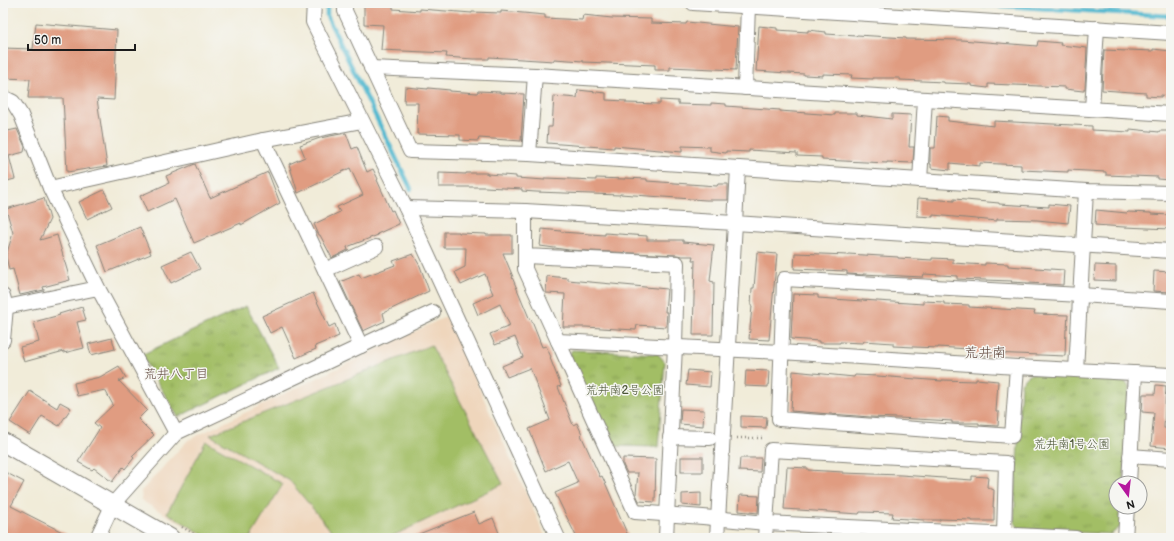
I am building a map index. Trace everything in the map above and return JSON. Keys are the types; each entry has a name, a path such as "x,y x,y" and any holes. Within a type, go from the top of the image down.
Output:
{"main road":[{"path":"3,442 170,538"}],"street":[{"path":"314,3 313,22 406,208 558,538"},
{"path":"345,3 345,11 410,151 529,154 1086,191 1171,193"},
{"path":"693,3 1171,33"},
{"path":"745,88 748,6"},
{"path":"1092,109 1097,28"},
{"path":"371,68 535,75 1171,114"},
{"path":"529,154 535,75"},
{"path":"3,97 13,102 21,115 50,188 98,288 176,432"},
{"path":"920,180 925,99"},
{"path":"50,188 263,140 362,121"},
{"path":"263,140 361,346"},
{"path":"717,538 738,168"},
{"path":"1076,370 1086,191"},
{"path":"406,208 525,211 1171,251"},
{"path":"525,211 525,269 635,512 766,523 1076,538"},
{"path":"325,270 376,247"},
{"path":"525,256 677,262 675,346 666,538"},
{"path":"1017,367 1012,436 779,419 784,279 1080,295 1171,302"},
{"path":"3,340 4,303 98,288"},
{"path":"98,538 113,504 176,432 434,312"},
{"path":"558,341 675,346 1171,375"},
{"path":"1129,475 1136,373"},
{"path":"670,437 710,438"},
{"path":"765,538 771,450 1006,463 1004,535"},
{"path":"1130,456 1171,459"},
{"path":"1125,538 1126,515"}],"shaded area":[{"path":"447,316 546,538 206,538 142,501 141,491 188,440"}],"green space":[{"path":"246,306 279,368 178,417 141,355"},
{"path":"431,345 503,484 388,538 337,538 290,481 210,435"},
{"name":"荒井南2号公園","path":"572,350 658,354 665,362 658,447 611,446 568,356"},
{"name":"荒井南1号公園","path":"1030,374 1122,377 1129,387 1124,475 1108,475 1108,515 1123,515 1122,526 1111,534 1020,529 1014,522 1021,383"},
{"path":"206,441 283,484 250,538 209,538 167,513"}],"building":[{"path":"364,3 393,3 393,9 420,11 420,9 472,13 501,13 501,11 545,15 545,18 582,20 583,15 612,18 651,19 651,23 686,24 687,22 738,27 736,70 670,67 670,70 655,70 655,65 583,62 554,59 554,61 489,57 489,59 473,59 446,57 447,53 381,50 383,25 364,24"},
{"path":"36,23 117,30 114,100 97,99 107,166 67,172 63,98 28,98 30,79 3,78 3,48 33,49"},
{"path":"759,26 777,28 777,30 808,32 808,30 826,32 826,34 906,39 961,40 1037,46 1038,41 1061,43 1060,45 1087,48 1085,89 1083,89 1083,91 1065,89 1065,87 988,84 988,88 971,86 971,84 900,80 900,78 851,78 852,75 823,74 823,76 756,71"},
{"path":"1153,49 1171,51 1171,96 1146,96 1146,93 1102,90 1104,50 1153,51"},
{"path":"405,87 477,93 478,91 524,94 521,141 479,138 478,141 460,140 460,135 417,134 418,103 404,103"},
{"path":"578,90 606,93 606,100 626,101 626,103 660,104 660,100 678,101 678,104 726,104 726,106 835,115 835,113 857,113 857,115 892,119 892,114 911,115 909,147 914,147 913,163 822,160 822,157 797,156 797,153 749,150 749,152 726,151 726,153 710,151 710,147 682,146 682,152 614,146 614,148 547,143 548,127 552,127 554,96 577,98"},
{"path":"937,116 948,117 948,121 994,126 994,121 1092,126 1092,130 1130,132 1130,129 1159,132 1171,131 1171,180 1158,179 1158,177 1106,175 1106,172 1021,170 1021,165 980,163 980,166 950,163 950,170 931,168 930,148 935,148"},
{"path":"17,129 25,147 24,152 9,156 15,179 3,182 3,132"},
{"path":"346,133 352,149 357,147 367,172 373,169 391,211 393,210 399,224 377,234 378,235 347,247 348,250 332,258 314,224 340,212 337,207 363,195 350,168 298,193 289,164 305,157 300,145 320,138"},
{"path":"195,164 210,198 268,172 280,203 241,225 241,223 194,243 175,199 147,212 140,196 169,183 166,176"},
{"path":"439,173 487,173 516,176 516,178 545,180 545,178 596,180 596,178 625,178 717,186 718,184 728,184 728,200 706,200 620,194 536,192 522,191 522,189 485,187 439,187"},
{"path":"104,190 112,207 87,219 79,202"},
{"path":"44,198 50,219 40,240 57,235 70,280 43,287 44,290 20,295 13,269 9,270 6,256 13,233 6,209"},
{"path":"918,198 954,201 954,199 999,204 1049,207 1049,204 1070,206 1068,223 1037,220 997,219 997,221 933,215 933,217 917,216"},
{"path":"1096,210 1171,215 1171,229 1095,225"},
{"path":"140,227 151,254 107,272 97,245"},
{"path":"542,229 605,235 605,233 647,236 647,240 683,240 683,242 714,245 710,281 714,282 713,335 693,335 695,260 692,260 693,256 569,250 540,246"},
{"path":"444,232 512,235 512,253 503,253 512,277 542,347 546,346 551,357 550,358 561,386 558,387 573,425 577,423 582,434 581,435 600,477 602,476 629,538 577,538 555,493 578,483 568,461 546,471 529,429 550,420 530,368 507,377 502,366 523,357 515,337 495,345 490,334 510,326 500,304 478,315 473,303 493,294 485,274 461,285 455,272 465,267 466,248 444,248"},
{"path":"191,252 200,269 171,283 162,265"},
{"path":"757,252 777,254 769,340 749,339 752,288 754,288"},
{"path":"795,253 848,254 932,260 932,258 953,259 953,263 985,265 985,263 1008,264 1008,266 1064,270 1063,285 957,279 957,276 924,274 923,277 863,275 847,274 847,271 794,269"},
{"path":"413,254 420,266 429,291 383,313 385,321 363,331 340,282 359,274 361,278 395,265 393,261"},
{"path":"1095,265 1116,266 1116,281 1094,280"},
{"path":"1154,271 1171,272 1171,292 1153,291"},
{"path":"547,276 568,278 568,280 667,289 665,312 667,312 666,327 637,325 636,330 563,327 565,294 546,293"},
{"path":"313,293 329,327 335,324 339,336 315,346 316,349 296,358 282,327 270,333 262,316"},
{"path":"793,294 818,295 818,298 862,301 923,304 923,301 944,302 944,304 969,305 969,307 1035,311 1034,314 1068,315 1065,356 991,353 991,356 968,354 968,349 893,346 893,343 864,341 863,343 819,343 819,341 791,339"},
{"path":"82,307 86,320 77,322 84,348 64,353 64,351 24,362 20,347 39,342 34,322"},
{"path":"112,338 115,349 91,355 88,344"},
{"path":"119,366 126,378 119,381 147,410 138,419 154,435 132,456 134,458 125,469 123,467 112,482 94,468 92,470 78,462 100,428 94,423 113,405 105,390 77,396 74,383 100,377"},
{"path":"688,370 711,372 710,387 686,385"},
{"path":"746,370 769,371 768,387 745,386"},
{"path":"793,371 854,377 855,375 942,381 976,381 976,379 998,381 996,412 999,412 998,426 979,425 979,423 952,423 952,421 791,411"},
{"path":"1156,385 1166,386 1164,428 1171,429 1171,448 1151,446 1154,413 1142,412 1143,394 1155,394"},
{"path":"30,391 57,408 60,402 71,408 59,426 42,416 30,435 10,422"},
{"path":"681,409 704,410 703,426 680,424"},
{"path":"741,416 767,417 766,428 741,427"},
{"path":"681,457 703,457 703,472 681,472"},
{"path":"623,458 656,459 655,502 639,501 636,494 638,473 627,473 623,465"},
{"path":"740,458 761,458 760,472 739,471"},
{"path":"787,467 808,468 808,470 843,473 972,480 972,476 988,477 987,487 994,490 994,521 940,519 925,520 892,518 893,513 860,512 859,514 784,509"},
{"path":"3,471 24,482 11,506 74,538 11,538 3,534"},
{"path":"701,493 701,507 682,505 682,494"},
{"path":"740,495 759,496 758,513 739,511"},
{"path":"474,512 479,524 493,518 501,538 409,538"}],"waterway":[{"path":"327,3 327,16 411,189"},
{"path":"954,3 1171,16"}],"district":[{"name":"荒井南","path":"985,352"},
{"name":"荒井八丁目","path":"176,374"}]}
